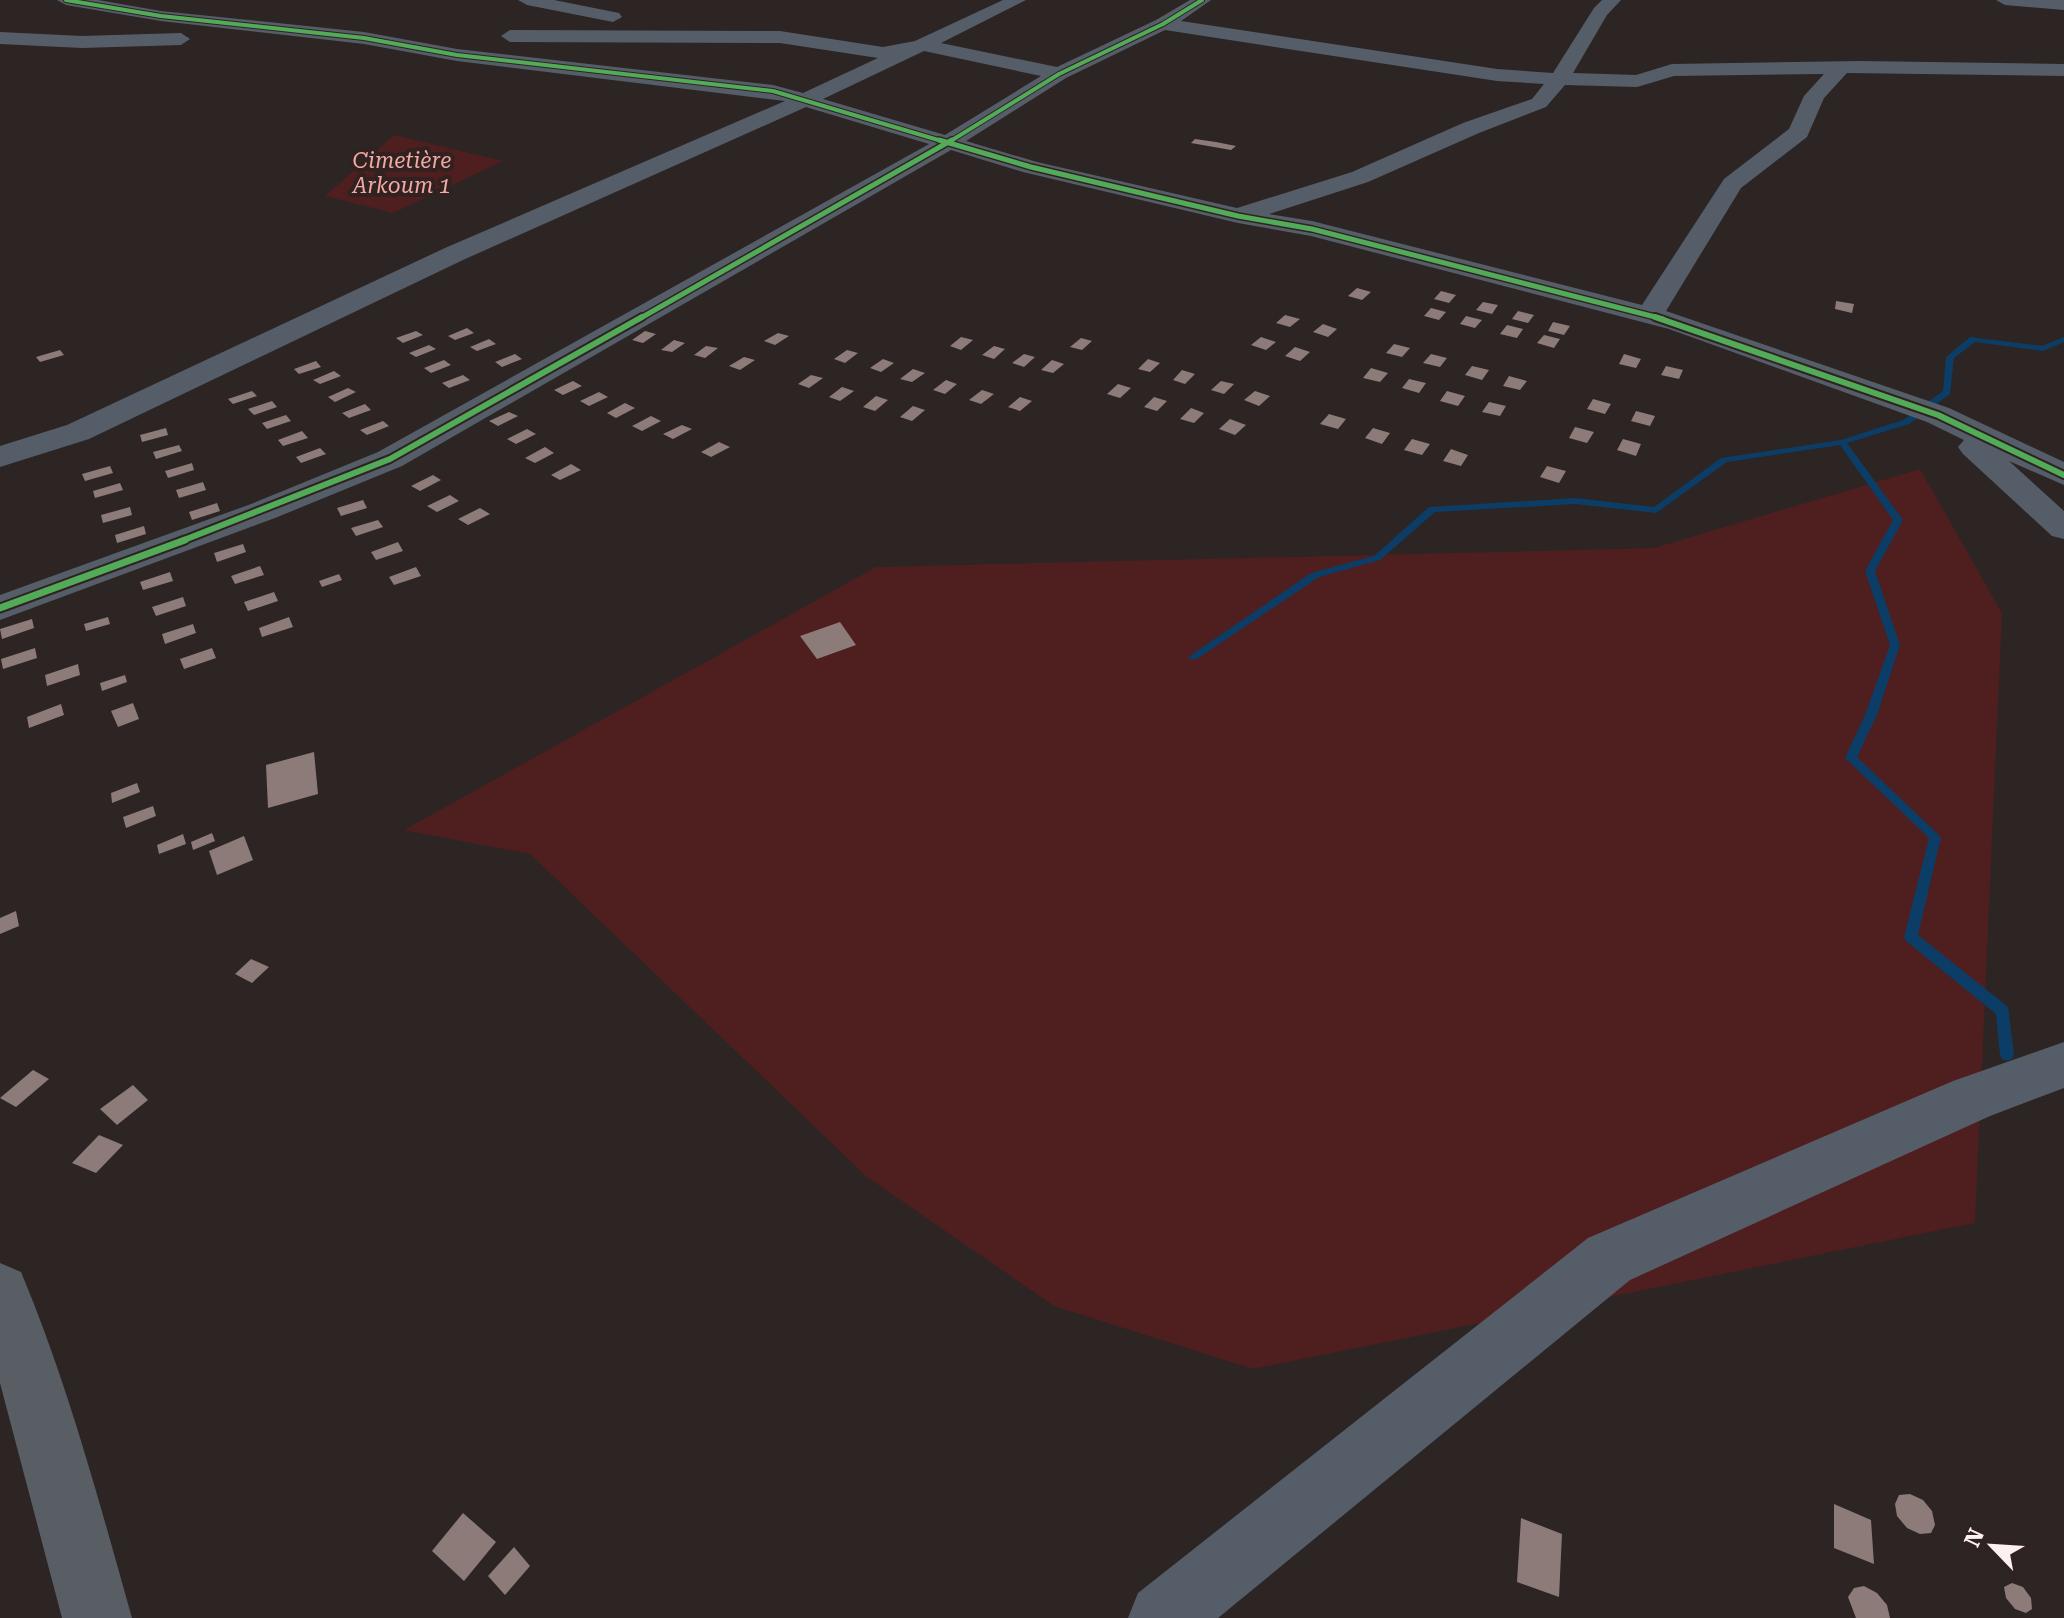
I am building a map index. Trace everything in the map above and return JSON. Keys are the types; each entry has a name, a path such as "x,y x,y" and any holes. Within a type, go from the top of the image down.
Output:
{"main road":[{"path":"0,1293 39,1405 97,1618"}],"street":[{"path":"66,0 161,16 328,34 457,55 773,91 1031,167 1238,216 1312,229 1679,323 1938,415 2064,475"},
{"path":"527,0 576,4 684,38 714,59 773,91"},
{"path":"0,457 78,432 454,254 805,100 1017,0"},
{"path":"0,608 263,511 390,459 863,193 1059,74 1163,24 1202,0"},
{"path":"1238,216 1360,177 1471,128 1539,103 1559,79 1600,12 1612,0"},
{"path":"2005,0 2064,5"},
{"path":"1163,24 1497,75 1559,79 1637,81 1672,70 2064,70"},
{"path":"0,38 82,42 328,34 467,36"},
{"path":"498,36 780,37 883,53 923,45 1059,74"},
{"path":"1649,316 1732,184 1799,132 1814,96 1841,68"},
{"path":"1938,415 2064,529"},
{"path":"1163,1618 1609,1259 1972,1098 2064,1065"}],"green space":[{"name":"Cimetière Arkoum 1","path":"394,135 503,161 393,213 325,196"},
{"path":"1920,469 2002,613 1975,1223 1253,1369 1054,1306 867,1177 530,854 404,830 876,567 1654,548"}],"building":[{"path":"1195,139 1236,146 1231,150 1191,143"},
{"path":"1357,288 1371,292 1362,300 1348,296"},
{"path":"1441,291 1456,295 1449,303 1434,299"},
{"path":"1836,301 1854,304 1852,313 1835,309"},
{"path":"1483,302 1498,305 1492,314 1476,310"},
{"path":"1431,308 1446,312 1439,320 1424,316"},
{"path":"1518,311 1534,315 1528,323 1512,319"},
{"path":"1285,315 1300,319 1290,327 1276,323"},
{"path":"1466,316 1482,320 1475,328 1460,324"},
{"path":"1553,322 1570,326 1564,335 1548,331"},
{"path":"1323,324 1337,329 1328,337 1313,332"},
{"path":"1507,325 1523,329 1517,338 1500,334"},
{"path":"467,328 474,333 455,340 448,336"},
{"path":"416,331 423,335 403,343 396,338"},
{"path":"645,331 656,334 643,343 632,340"},
{"path":"778,333 789,336 775,345 764,341"},
{"path":"1544,335 1560,339 1554,348 1537,343"},
{"path":"961,337 973,340 961,350 950,346"},
{"path":"1261,337 1276,342 1266,350 1251,345"},
{"path":"1081,338 1092,341 1082,350 1070,347"},
{"path":"489,339 496,344 477,351 470,347"},
{"path":"674,340 685,343 672,352 661,350"},
{"path":"1394,344 1410,348 1402,357 1386,353"},
{"path":"429,345 436,349 416,357 409,353"},
{"path":"706,346 718,348 705,358 694,355"},
{"path":"994,346 1005,349 994,359 982,355"},
{"path":"1295,347 1310,352 1300,361 1285,356"},
{"path":"60,350 64,355 40,362 36,357"},
{"path":"847,350 858,353 845,363 834,359"},
{"path":"515,354 522,359 502,367 495,362"},
{"path":"1024,354 1035,357 1024,367 1012,363"},
{"path":"1431,354 1447,358 1440,367 1423,363"},
{"path":"1624,354 1641,359 1636,368 1619,364"},
{"path":"744,357 755,360 740,370 729,366"},
{"path":"883,359 894,363 881,372 870,368"},
{"path":"1148,359 1160,363 1150,372 1138,369"},
{"path":"444,360 451,365 431,373 424,368"},
{"path":"1052,360 1064,364 1053,373 1041,370"},
{"path":"316,361 321,367 299,374 294,369"},
{"path":"1472,366 1489,370 1482,380 1465,375"},
{"path":"1666,366 1683,370 1679,379 1661,375"},
{"path":"1371,368 1388,373 1380,382 1363,378"},
{"path":"913,369 925,373 912,382 900,379"},
{"path":"1182,370 1195,374 1185,384 1173,380"},
{"path":"334,371 341,376 320,384 313,380"},
{"path":"463,375 470,380 449,388 442,383"},
{"path":"811,375 823,378 809,388 798,384"},
{"path":"1509,376 1527,381 1520,390 1503,386"},
{"path":"1409,379 1426,383 1419,393 1402,388"},
{"path":"946,380 957,384 945,394 933,390"},
{"path":"573,381 582,386 563,395 554,390"},
{"path":"1221,381 1234,384 1224,394 1211,390"},
{"path":"1118,384 1131,388 1120,398 1107,394"},
{"path":"842,387 854,391 840,401 829,397"},
{"path":"348,388 356,392 335,402 328,397"},
{"path":"982,390 994,394 981,404 969,400"},
{"path":"252,391 257,396 233,404 228,399"},
{"path":"1255,391 1270,396 1259,406 1244,400"},
{"path":"1447,391 1465,396 1458,406 1440,401"},
{"path":"599,392 608,397 589,406 580,401"},
{"path":"876,396 888,400 875,411 863,407"},
{"path":"1020,397 1032,401 1020,411 1008,407"},
{"path":"1154,397 1167,401 1157,411 1144,407"},
{"path":"1593,399 1611,404 1605,414 1587,409"},
{"path":"272,401 277,407 254,415 248,409"},
{"path":"1489,402 1506,406 1500,416 1482,412"},
{"path":"625,403 635,408 616,418 607,413"},
{"path":"365,404 371,410 349,418 342,413"},
{"path":"913,406 925,410 912,421 900,417"},
{"path":"1191,408 1204,413 1194,423 1180,419"},
{"path":"1636,411 1655,416 1650,426 1631,421"},
{"path":"509,412 518,416 498,426 489,421"},
{"path":"1329,414 1346,419 1338,429 1320,424"},
{"path":"286,415 291,421 267,429 262,423"},
{"path":"651,416 661,421 642,431 632,426"},
{"path":"1230,419 1246,425 1235,435 1219,429"},
{"path":"383,421 389,426 367,435 360,430"},
{"path":"682,425 692,429 673,439 663,434"},
{"path":"1575,427 1594,432 1587,443 1569,438"},
{"path":"166,428 168,435 142,442 140,435"},
{"path":"1373,428 1390,433 1382,444 1365,438"},
{"path":"527,429 536,434 516,444 507,439"},
{"path":"302,431 308,438 283,446 278,440"},
{"path":"1412,439 1430,444 1422,455 1404,450"},
{"path":"1623,439 1641,444 1636,456 1617,450"},
{"path":"719,442 730,447 711,457 701,452"},
{"path":"179,445 182,451 156,459 153,452"},
{"path":"545,447 554,453 535,463 525,458"},
{"path":"320,448 326,454 301,463 296,457"},
{"path":"1451,449 1468,455 1461,466 1443,461"},
{"path":"192,463 194,470 168,478 165,471"},
{"path":"571,464 581,470 560,480 551,475"},
{"path":"110,466 113,473 85,481 82,474"},
{"path":"1547,466 1566,471 1559,483 1540,477"},
{"path":"433,475 441,480 420,491 411,486"},
{"path":"203,482 206,490 179,498 176,490"},
{"path":"120,483 123,490 95,498 93,491"},
{"path":"450,495 459,501 437,512 427,506"},
{"path":"363,500 367,508 341,516 337,508"},
{"path":"217,503 220,511 192,520 189,512"},
{"path":"130,507 132,515 103,523 101,515"},
{"path":"480,508 490,514 468,525 458,519"},
{"path":"378,520 383,527 356,536 351,528"},
{"path":"144,526 146,534 117,543 115,535"},
{"path":"398,542 403,551 376,560 371,552"},
{"path":"243,544 246,552 217,562 214,553"},
{"path":"260,566 264,575 235,584 231,576"},
{"path":"416,567 421,576 394,585 389,577"},
{"path":"170,572 173,581 143,590 140,582"},
{"path":"339,574 342,580 322,587 319,581"},
{"path":"274,592 278,601 248,611 244,602"},
{"path":"183,597 186,606 156,616 152,607"},
{"path":"108,617 110,624 86,631 84,624"},
{"path":"289,617 293,627 262,637 259,628"},
{"path":"32,619 34,628 2,639 0,629"},
{"path":"840,622 856,645 817,659 800,636"},
{"path":"193,624 196,633 165,644 162,634"},
{"path":"35,648 37,658 3,669 1,659"},
{"path":"212,648 216,658 184,669 180,659"},
{"path":"78,664 80,675 47,686 45,675"},
{"path":"125,675 127,682 102,691 100,683"},
{"path":"133,703 139,719 118,727 111,711"},
{"path":"61,704 64,715 29,728 27,717"},
{"path":"314,752 318,794 268,808 266,765"},
{"path":"137,783 140,792 112,803 111,793"},
{"path":"153,806 156,816 126,828 123,817"},
{"path":"212,833 215,841 193,850 191,842"},
{"path":"183,834 186,844 159,854 157,845"},
{"path":"244,836 253,860 217,875 209,851"},
{"path":"16,911 19,926 0,934 0,918"},
{"path":"251,959 269,967 252,983 235,974"},
{"path":"33,1070 49,1079 16,1107 0,1098"},
{"path":"133,1085 148,1100 117,1125 100,1109"},
{"path":"99,1135 123,1145 96,1173 72,1163"},
{"path":"1910,1494 1923,1500 1932,1511 1935,1525 1931,1533 1920,1534 1907,1528 1897,1516 1895,1504 1899,1495"},
{"path":"1834,1504 1871,1520 1874,1564 1834,1548"},
{"path":"463,1513 496,1542 464,1581 432,1551"},
{"path":"1521,1518 1562,1534 1559,1597 1517,1582"},
{"path":"514,1547 530,1566 505,1595 488,1576"},
{"path":"2012,1583 2023,1587 2031,1598 2032,1609 2026,1613 2015,1609 2006,1598 2004,1587"},
{"path":"1864,1586 1877,1593 1887,1605 1890,1618 1856,1618 1848,1597 1854,1588"}],"waterway":[{"path":"1842,442 1906,422 1947,392 1950,357 1973,339 2043,349 2064,339"},
{"path":"1193,657 1315,575 1377,558 1432,509 1575,501 1656,510 1724,460 1842,442"},
{"path":"1842,442 1898,520 1870,571 1895,645 1871,715 1851,758 1935,837 1911,937 2003,1011 2007,1055"}],"cycle path":[{"path":"66,0 161,16 364,38 457,55 773,91 1031,167 1238,216 1312,229 1679,323 1938,415 2064,475"},
{"path":"0,608 263,511 390,459 903,170 1059,74 1163,24 1202,0"}]}
